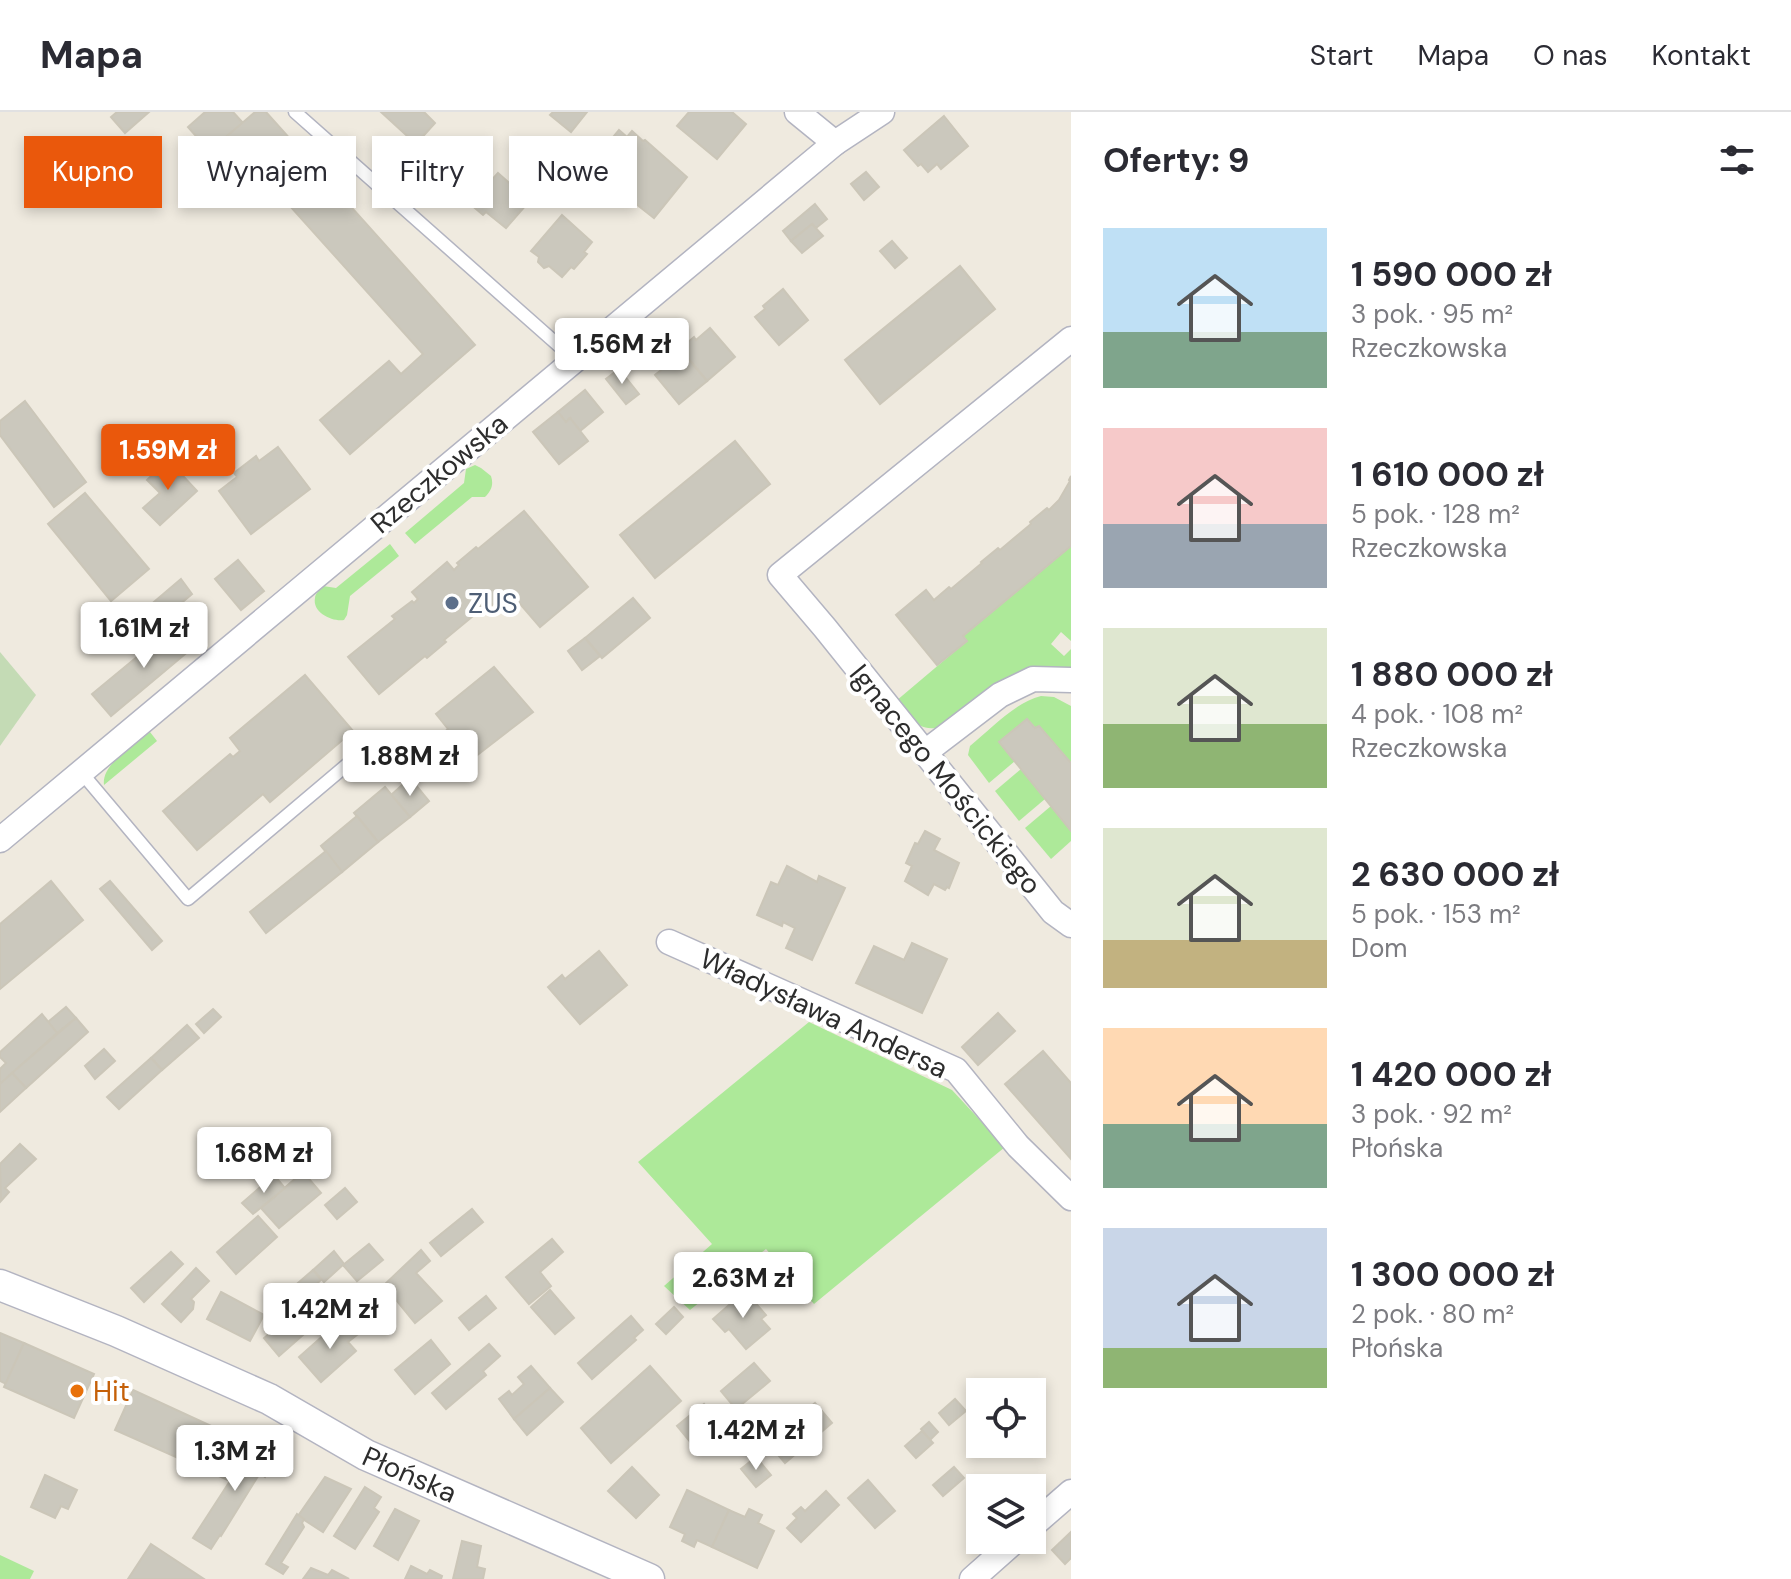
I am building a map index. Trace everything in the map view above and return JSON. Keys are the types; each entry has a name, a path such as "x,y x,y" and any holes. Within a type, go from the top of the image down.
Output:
{"street":[{"path":"797,112 835,143"},
{"name":"Rzeczkowska","path":"0,840 835,143 882,112"},
{"name":"Ignacego Mościckiego","path":"1071,339 780,575 1053,912 1071,925"},
{"path":"924,753 1000,695 1033,679 1071,680"},
{"name":"Władysława Andersa","path":"669,942 956,1070 1018,1146 1071,1198"},
{"name":"Płońska","path":"0,1285 116,1331 269,1399 366,1455 649,1579"},
{"path":"1046,1514 1071,1492"},
{"path":"972,1579 1000,1554"}],"lane":[{"path":"295,112 575,360"},
{"path":"81,772 188,899 368,747"}],"green space":[{"path":"475,465 491,476 489,492 485,497 472,497 415,544 405,533 464,483 466,469"},
{"path":"390,544 399,556 350,596 344,620 329,618 320,612 315,598 323,586 336,588"},
{"path":"1071,546 1071,641 1061,632 1051,644 1064,656 1071,649 1071,670 940,727 926,728 914,722 896,701 967,641 963,636"},
{"path":"0,652 36,695 0,746"},
{"path":"1041,696 1054,697 1071,706 1071,763 1039,726 1035,728 1027,719 999,742 1015,761 989,783 968,755 970,746 1012,710"},
{"path":"150,732 157,741 104,785 104,777 113,762"},
{"path":"1021,769 1045,799 1019,821 995,791"},
{"path":"1051,806 1071,831 1071,841 1051,859 1025,828"},
{"path":"809,1022 952,1090 1005,1147 814,1304 766,1249 690,1310 664,1286 712,1244 638,1162"},
{"path":"0,1555 34,1571 30,1579 0,1579"}],"building":[{"path":"117,112 149,112 125,133 111,117"},
{"path":"205,112 233,112 243,123 227,136 196,136 188,127"},
{"path":"255,112 266,112 288,136 227,136"},
{"path":"381,112 424,112 435,123 423,136 407,136"},
{"path":"553,112 587,112 571,132 550,115"},
{"path":"689,112 732,112 746,124 717,159 677,126"},
{"path":"944,116 968,146 941,169 937,164 928,172 904,150"},
{"path":"632,131 687,177 654,218 637,205 637,136 628,136"},
{"path":"866,172 879,187 864,200 851,184"},
{"path":"498,173 509,183 509,208 523,208 506,228 486,212 483,215 475,208 493,208 493,179"},
{"path":"815,204 827,219 816,228 812,224 791,241 783,231"},
{"path":"292,208 352,208 475,345 350,454 320,420 389,361 401,374 423,354"},
{"path":"562,215 592,242 584,252 587,254 562,277 549,266 544,268 538,262 539,257 531,251"},
{"path":"812,224 823,236 802,253 791,241"},
{"path":"892,241 907,258 895,268 880,251"},
{"path":"960,266 995,309 880,404 845,360"},
{"path":"783,289 808,320 779,345 755,317"},
{"path":"710,328 735,357 707,381 680,349"},
{"path":"680,349 707,381 679,404 655,375 669,364 666,361"},
{"path":"619,369 639,394 626,404 606,379"},
{"path":"585,390 603,412 580,431 570,418 566,422 558,412"},
{"path":"25,401 86,482 54,507 0,435 0,421"},
{"path":"558,412 566,422 570,418 588,441 559,464 533,432"},
{"path":"735,441 770,484 655,578 620,535"},
{"path":"278,447 310,489 251,534 219,491 237,477 234,473 256,456 259,461"},
{"path":"168,460 197,491 160,525 143,508 160,493 147,480"},
{"path":"1071,476 1071,546 963,636 967,641 937,665 896,615 926,590 934,600 949,587 951,589 1047,508 1049,510 1059,500"},
{"path":"85,493 149,569 111,601 48,524"},
{"name":"ZUS","path":"524,511 588,587 540,627 509,591 492,605 490,602 427,658 425,656 379,694 348,657 395,619 392,616 412,601 414,603 418,599 412,592 447,562 454,570 459,565 457,563"},
{"path":"238,560 264,591 241,610 215,579"},
{"path":"181,579 192,594 154,626 142,612"},
{"path":"633,598 650,618 602,658 585,638"},
{"path":"177,624 196,645 111,716 92,694"},
{"path":"125,627 137,641 128,648 116,635"},
{"path":"585,638 600,656 582,670 568,651"},
{"path":"494,667 533,712 472,759 457,741 452,745 442,734 448,729 436,714"},
{"path":"305,675 353,731 270,802 263,794 197,850 163,811 230,754 233,757 240,751 230,738"},
{"path":"1027,719 1035,728 1039,726 1071,763 1071,831 999,742"},
{"path":"410,778 429,801 410,817 391,795"},
{"path":"385,787 410,817 378,842 354,813"},
{"path":"357,816 378,842 342,872 321,846"},
{"path":"925,831 940,839 934,850 959,863 949,888 945,890 934,884 928,895 905,881 912,866 906,863 915,843 918,844"},
{"path":"326,851 342,872 266,933 250,912"},
{"path":"787,866 817,882 819,876 845,888 812,960 786,948 795,928 757,915 771,882 778,885"},
{"path":"51,881 83,920 0,989 0,924"},
{"path":"110,881 162,941 152,950 100,889"},
{"path":"912,943 947,959 922,1013 856,983 874,946 904,960"},
{"path":"599,951 627,985 580,1024 548,987 562,975 565,979"},
{"path":"66,1007 76,1018 57,1033 48,1022"},
{"path":"213,1009 221,1017 204,1033 196,1024"},
{"path":"998,1013 1015,1031 978,1065 962,1047"},
{"path":"42,1014 57,1033 0,1084 0,1069 6,1063 0,1052"},
{"path":"76,1018 88,1032 26,1088 12,1073"},
{"path":"187,1025 199,1038 162,1070 151,1058"},
{"path":"104,1049 115,1061 95,1079 85,1066"},
{"path":"1043,1051 1071,1083 1071,1159 1005,1084"},
{"path":"151,1058 162,1070 119,1109 107,1097"},
{"path":"12,1073 26,1088 0,1112 0,1084"},
{"path":"20,1144 36,1159 5,1188 9,1192 1,1201 0,1164"},
{"path":"303,1172 321,1193 279,1228 261,1208"},
{"path":"274,1175 285,1188 253,1214 242,1203"},
{"path":"345,1188 357,1202 337,1219 325,1205"},
{"path":"472,1209 483,1222 441,1256 430,1243"},
{"path":"258,1216 277,1237 236,1274 217,1252"},
{"path":"552,1239 563,1252 540,1272 551,1286 529,1304 506,1277"},
{"path":"369,1244 383,1260 357,1281 343,1265"},
{"path":"421,1250 430,1261 416,1273 442,1301 415,1323 384,1285"},
{"path":"334,1251 344,1264 324,1282 313,1270"},
{"path":"171,1252 183,1264 144,1302 131,1288"},
{"path":"196,1268 209,1281 191,1299 193,1309 181,1322 162,1304"},
{"path":"313,1270 321,1280 286,1311 277,1301"},
{"path":"550,1290 574,1318 555,1334 531,1307"},
{"path":"745,1291 766,1315 761,1319 770,1329 746,1349 729,1329 725,1332 713,1319"},
{"path":"221,1292 264,1315 250,1341 207,1319"},
{"path":"486,1296 496,1308 469,1330 459,1318"},
{"path":"674,1307 683,1317 666,1334 656,1324"},
{"path":"296,1311 311,1328 279,1356 264,1338"},
{"path":"631,1316 643,1330 592,1379 578,1363"},
{"path":"342,1319 357,1335 348,1342 356,1351 321,1382 299,1357"},
{"path":"0,1333 24,1343 6,1384 0,1381"},
{"path":"431,1340 450,1364 415,1394 395,1370"},
{"path":"24,1343 94,1374 74,1418 4,1387"},
{"path":"489,1344 500,1356 483,1371 486,1375 446,1409 432,1393"},
{"path":"754,1363 770,1381 736,1409 721,1391"},
{"path":"531,1366 550,1388 514,1419 499,1399 509,1391 512,1395 524,1384 518,1377"},
{"path":"650,1366 681,1401 611,1463 581,1428"},
{"path":"550,1388 563,1402 527,1435 514,1419"},
{"path":"133,1390 246,1442 237,1462 241,1464 230,1481 115,1430"},
{"path":"955,1399 966,1411 949,1425 939,1413"},
{"path":"815,1403 832,1423 785,1463 768,1443"},
{"path":"704,1404 724,1428 697,1450 677,1426"},
{"path":"929,1422 938,1432 930,1440 921,1429"},
{"path":"922,1431 933,1443 916,1458 905,1446"},
{"path":"246,1442 273,1454 270,1458 275,1461 265,1477 260,1473 211,1549 193,1538 241,1464 237,1462"},
{"path":"756,1457 771,1475 756,1487 741,1469"},
{"path":"632,1467 659,1495 636,1518 608,1491"},
{"path":"954,1467 964,1478 943,1496 933,1485"},
{"path":"45,1475 77,1490 68,1509 61,1506 55,1518 31,1507"},
{"path":"325,1477 351,1489 323,1532 298,1516"},
{"path":"868,1480 895,1511 875,1528 848,1498"},
{"path":"365,1487 381,1497 374,1508 379,1512 355,1549 334,1536"},
{"path":"687,1490 729,1510 712,1547 697,1540 694,1547 682,1541 685,1534 670,1527"},
{"path":"826,1491 839,1505 801,1542 787,1528 797,1518 793,1514 801,1507 805,1511"},
{"path":"395,1509 419,1521 398,1560 374,1546"},
{"path":"749,1509 762,1515 758,1523 774,1531 757,1568 712,1547 729,1510 745,1517"},
{"path":"297,1514 304,1519 304,1527 281,1563 288,1567 283,1574 266,1564"},
{"path":"1071,1532 1071,1558 1065,1564 1052,1550"},
{"path":"462,1541 481,1546 477,1567 485,1569 483,1579 453,1579"},
{"path":"151,1544 204,1579 128,1579"},
{"path":"411,1566 427,1574 430,1570 442,1576 441,1579 405,1579"},
{"path":"311,1568 328,1575 332,1570 349,1579 303,1579"}],"place":[{"name":"ZUS","path":"452,603"},
{"name":"Hit","path":"77,1391"}]}
